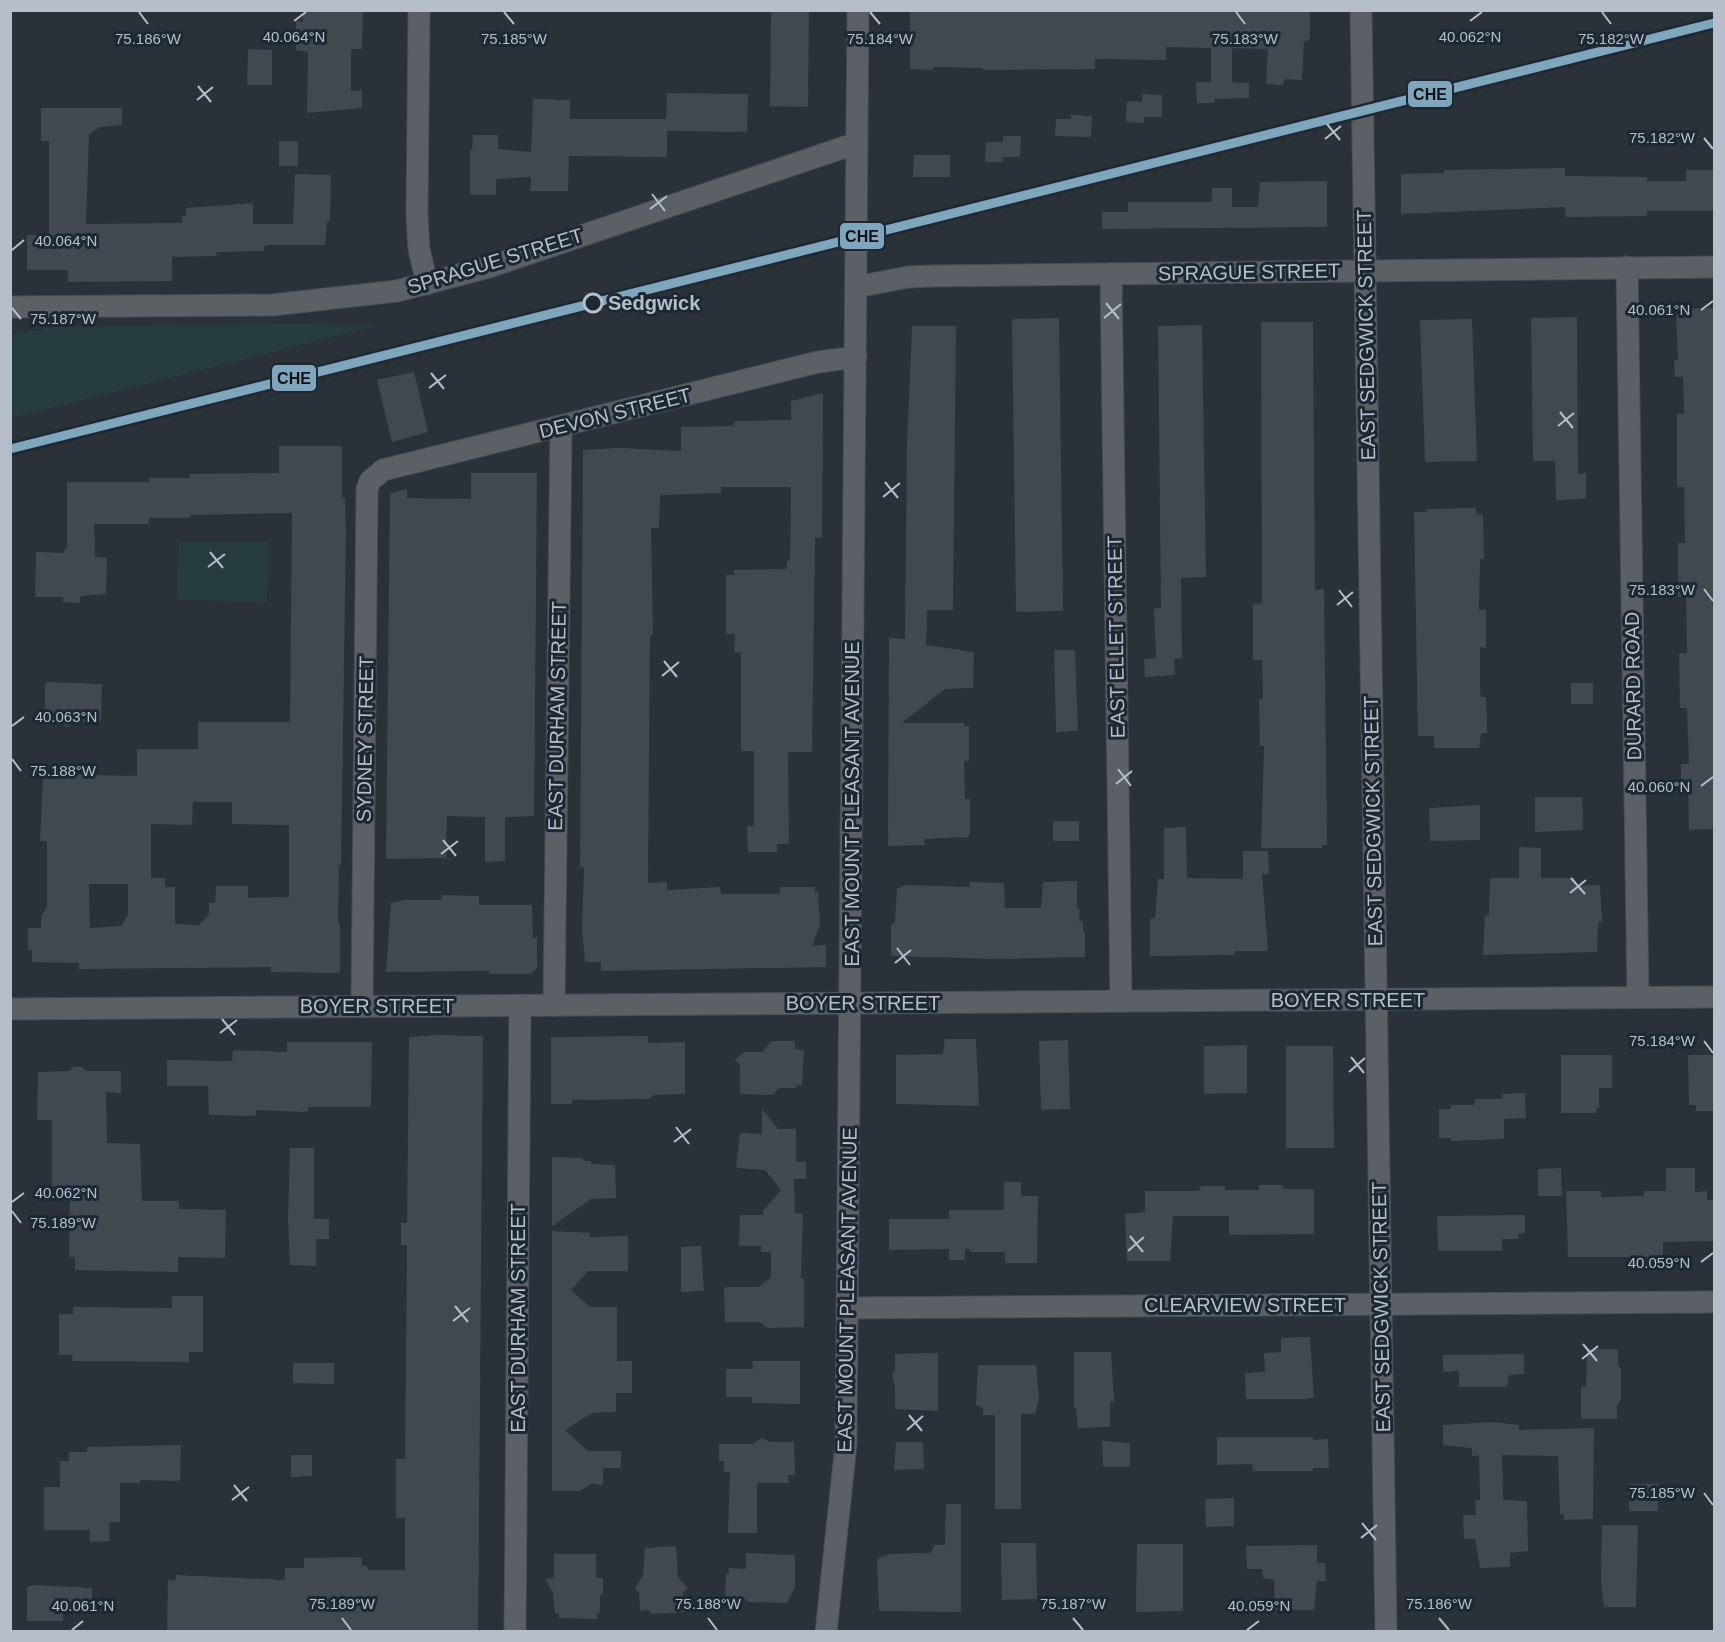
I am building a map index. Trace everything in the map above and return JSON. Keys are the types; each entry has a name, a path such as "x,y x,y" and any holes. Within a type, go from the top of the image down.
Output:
{"street":[{"path":"419,10 417,216 419,249 427,284"},
{"name":"EAST MOUNT PLEASANT AVENUE","path":"826,1632 844,1476 858,10"},
{"name":"EAST SEDGWICK STREET","path":"1361,10 1386,1632"},
{"name":"SPRAGUE STREET","path":"10,307 272,305 378,294 427,284 489,267 857,143"},
{"name":"DURARD ROAD","path":"1627,267 1638,997"},
{"name":"SPRAGUE STREET","path":"856,287 908,277 1714,267"},
{"name":"EAST ELLET STREET","path":"1111,274 1120,1001"},
{"name":"DEVON STREET","path":"375,474 818,362 856,357"},
{"name":"EAST DURHAM STREET","path":"554,1005 561,426"},
{"name":"SYDNEY STREET","path":"362,1007 367,489 375,474"},
{"name":"BOYER STREET","path":"10,1009 1714,997"},
{"name":"EAST DURHAM STREET","path":"515,1632 520,1005"},
{"name":"CLEARVIEW STREET","path":"847,1308 1714,1302"}],"green space":[{"path":"380,325 11,418 11,335 42,330 42,327"},
{"path":"179,542 269,542 267,603 177,599"}],"building":[{"path":"303,10 363,10 362,49 352,49 351,52 351,91 362,90 362,108 307,113 308,52 296,50 296,21 303,22"},
{"path":"771,10 809,10 808,107 770,106"},
{"path":"910,10 1310,10 1310,37 1308,41 1304,41 1302,80 1284,79 1283,85 1266,84 1268,49 1232,48 1232,82 1249,83 1249,98 1215,99 1214,103 1197,103 1196,82 1211,82 1211,48 1166,47 1166,60 1095,59 1095,69 983,70 983,68 933,67 933,70 910,69"},
{"path":"248,49 272,50 272,85 247,85"},
{"path":"667,93 748,94 747,132 667,131 667,157 569,156 568,191 530,191 531,177 496,179 496,195 470,195 470,149 472,149 473,135 498,135 498,149 531,152 533,99 570,100 570,119 666,119"},
{"path":"1142,94 1162,95 1162,117 1144,117 1144,123 1126,122 1127,101 1142,102"},
{"path":"41,108 122,108 122,125 100,127 89,134 86,224 182,223 182,216 186,216 186,208 253,203 253,224 293,224 295,174 331,175 330,221 327,221 325,245 267,245 264,251 216,252 217,256 172,257 172,281 68,282 68,270 27,270 27,235 49,235 49,141 41,141"},
{"path":"1071,115 1092,116 1091,137 1055,136 1056,119 1071,119"},
{"path":"1003,136 1021,136 1020,157 1003,157 1003,162 985,162 986,142 1003,142"},
{"path":"279,141 298,141 298,166 279,166"},
{"path":"914,155 950,155 950,177 913,177"},
{"path":"1565,168 1565,176 1647,177 1647,181 1686,181 1686,170 1714,170 1714,211 1647,211 1647,216 1566,217 1565,207 1401,214 1401,174 1444,173 1444,170"},
{"path":"1327,181 1327,227 1102,229 1102,212 1128,212 1128,202 1212,202 1212,188 1232,188 1232,207 1258,207 1260,182"},
{"path":"1714,308 1714,829 1689,830 1688,782 1681,782 1681,764 1689,764 1687,708 1680,708 1679,653 1687,653 1686,597 1678,597 1678,543 1685,543 1684,487 1677,487 1677,414 1684,414 1683,377 1675,377 1674,360 1678,360 1676,315 1680,314 1680,309"},
{"path":"1577,317 1578,474 1586,473 1586,499 1556,500 1555,461 1533,461 1531,318"},
{"path":"1059,318 1063,611 1016,612 1012,319"},
{"path":"1472,319 1477,461 1425,462 1420,320"},
{"path":"1261,322 1313,322 1315,590 1324,589 1327,845 1322,845 1322,848 1261,848 1264,746 1260,746 1259,699 1263,699 1262,660 1253,660 1253,604 1262,603"},
{"path":"1202,325 1206,577 1181,578 1182,658 1174,659 1175,675 1145,677 1144,659 1156,658 1154,609 1161,608 1158,326"},
{"path":"912,326 956,326 953,610 927,610 926,645 974,652 973,688 945,689 902,723 964,723 964,726 969,726 969,761 964,761 965,799 970,799 970,834 968,837 924,839 925,845 888,846 889,638 905,639 907,445"},
{"path":"414,372 428,432 392,442 377,380"},
{"path":"823,393 822,538 815,537 812,752 788,752 789,844 777,844 777,852 748,852 747,826 754,826 754,751 741,751 741,653 734,652 735,634 726,634 726,575 734,575 734,570 787,569 787,561 790,561 791,487 721,487 721,493 660,495 659,528 651,528 653,635 650,635 648,883 667,882 667,890 720,887 721,894 780,894 780,887 815,887 815,893 818,892 820,924 812,946 826,945 826,967 601,971 601,962 585,962 582,928 584,867 580,867 583,450 619,448 681,451 681,427 734,426 734,421 791,420 791,401"},
{"path":"279,446 342,446 342,498 345,498 346,531 341,865 339,865 338,921 340,925 340,973 271,972 271,967 79,969 79,963 32,962 32,950 28,950 28,928 41,928 41,917 47,906 47,841 40,841 43,774 137,776 137,749 198,749 198,722 290,722 292,513 190,515 190,518 149,518 149,524 94,524 95,557 107,558 106,594 80,596 80,603 63,602 63,597 35,597 36,552 64,553 67,548 67,482 149,482 149,478 190,478 190,474 279,473","holes":["193,802 232,802 232,824 289,825 289,897 248,898 248,886 216,886 215,903 209,903 209,914 199,925 175,924 175,887 165,887 165,878 151,878 151,824 192,825","89,884 128,884 128,915 121,926 90,928"]},
{"path":"471,473 537,473 534,816 505,817 505,861 485,862 485,817 447,816 446,858 386,859 390,493 407,489 407,498 471,499"},
{"path":"1476,508 1477,515 1483,514 1484,559 1480,559 1479,610 1486,610 1486,648 1480,647 1480,689 1481,697 1486,697 1487,733 1481,733 1479,748 1434,748 1434,736 1418,736 1414,512 1427,512 1427,509"},
{"path":"1054,650 1075,650 1078,731 1056,732"},
{"path":"45,683 102,684 101,722 74,722 67,727 60,722 45,720"},
{"path":"1571,683 1593,683 1593,704 1571,704"},
{"path":"1535,797 1582,797 1583,830 1535,832"},
{"path":"1480,805 1480,840 1430,841 1429,808"},
{"path":"1053,821 1079,821 1079,841 1053,841"},
{"path":"1186,827 1187,878 1243,879 1243,851 1268,851 1269,874 1262,874 1268,951 1235,951 1235,955 1150,956 1150,919 1155,918 1158,879 1164,879 1164,828"},
{"path":"1519,847 1541,848 1541,878 1575,878 1575,886 1600,885 1602,922 1598,922 1597,952 1483,955 1485,916 1489,916 1490,878 1519,878"},
{"path":"1077,881 1077,909 1080,909 1079,921 1083,921 1085,932 1085,957 1000,959 891,956 891,925 895,922 897,889 905,885 970,887 970,882 1004,883 1005,908 1041,908 1043,882"},
{"path":"442,895 479,896 479,905 532,905 533,938 537,938 537,968 531,974 489,974 489,971 386,972 391,903 405,900 442,900"},
{"path":"483,1036 478,1632 167,1632 168,1580 175,1581 176,1575 285,1580 285,1568 304,1568 304,1558 362,1557 362,1566 367,1566 368,1570 405,1570 405,1518 396,1518 396,1459 405,1459 407,1245 401,1245 401,1223 407,1223 409,1037"},
{"path":"648,1036 648,1043 685,1042 685,1094 653,1095 649,1099 572,1100 572,1104 551,1104 551,1037"},
{"path":"945,1039 976,1039 979,1106 896,1104 896,1055 943,1054"},
{"path":"1068,1040 1070,1109 1041,1110 1039,1041"},
{"path":"771,1041 795,1041 795,1049 804,1050 802,1085 797,1085 796,1088 779,1088 773,1095 740,1094 740,1066 735,1060 744,1052 763,1052"},
{"path":"287,1042 372,1042 371,1107 308,1107 308,1112 256,1110 256,1116 209,1115 208,1086 167,1086 167,1060 232,1061 233,1050 287,1052"},
{"path":"1247,1045 1247,1093 1204,1094 1204,1046"},
{"path":"1286,1046 1333,1046 1334,1148 1286,1148"},
{"path":"1561,1055 1612,1055 1612,1088 1599,1088 1599,1108 1596,1108 1596,1113 1561,1113"},
{"path":"1688,1055 1714,1055 1714,1111 1696,1111 1696,1105 1689,1105"},
{"path":"74,1067 81,1067 86,1071 121,1071 121,1093 106,1092 107,1143 140,1144 142,1201 179,1201 179,1209 226,1210 225,1258 178,1257 178,1272 75,1270 75,1257 69,1257 70,1186 52,1186 52,1120 37,1120 38,1072 69,1071"},
{"path":"1525,1093 1526,1118 1504,1119 1504,1139 1451,1141 1451,1138 1439,1138 1439,1109 1450,1109 1451,1105 1475,1105 1475,1099 1502,1099 1502,1094"},
{"path":"762,1109 778,1129 796,1129 796,1162 806,1162 806,1179 794,1179 795,1213 803,1214 801,1278 804,1278 804,1327 767,1328 760,1322 725,1322 724,1287 759,1287 771,1277 771,1252 761,1252 761,1246 739,1246 740,1215 763,1215 763,1211 781,1190 765,1170 736,1168 740,1133 762,1134"},
{"path":"290,1148 314,1148 314,1219 329,1219 329,1239 316,1239 316,1266 290,1265 288,1219"},
{"path":"552,1157 581,1158 591,1161 591,1164 615,1165 616,1198 591,1199 552,1226"},
{"path":"1561,1168 1562,1196 1538,1196 1538,1169"},
{"path":"1666,1168 1695,1168 1695,1192 1707,1191 1707,1200 1714,1200 1714,1241 1663,1242 1663,1257 1568,1257 1566,1191 1601,1191 1601,1197 1644,1196 1644,1191 1666,1191"},
{"path":"1004,1182 1021,1182 1021,1196 1038,1196 1037,1263 1005,1263 1005,1252 970,1252 970,1249 965,1249 965,1260 949,1260 949,1249 889,1250 889,1219 949,1219 949,1210 1004,1210"},
{"path":"1259,1185 1283,1185 1283,1189 1314,1189 1314,1234 1229,1235 1229,1216 1173,1216 1170,1261 1127,1261 1125,1214 1145,1212 1145,1191 1199,1191 1201,1186 1225,1186 1225,1190 1259,1190"},
{"path":"1525,1215 1525,1233 1518,1234 1519,1239 1502,1239 1502,1251 1438,1251 1437,1216"},
{"path":"552,1231 590,1233 590,1237 628,1236 628,1271 588,1271 571,1290 590,1307 617,1307 617,1361 632,1361 632,1393 616,1393 616,1412 592,1413 565,1430 588,1451 621,1451 621,1468 603,1468 603,1485 591,1484 580,1491 552,1491"},
{"path":"701,1246 704,1291 681,1292 681,1247"},
{"path":"172,1296 203,1296 203,1352 189,1352 189,1362 72,1361 73,1355 59,1355 59,1314 73,1314 73,1307 172,1308"},
{"path":"1310,1337 1314,1397 1246,1399 1245,1373 1265,1372 1264,1353 1281,1352 1281,1338"},
{"path":"1587,1349 1618,1349 1618,1365 1621,1369 1621,1400 1617,1405 1617,1419 1581,1419 1581,1386 1586,1387"},
{"path":"1074,1352 1111,1352 1114,1402 1110,1402 1110,1427 1078,1428 1076,1408 1074,1408"},
{"path":"938,1353 938,1411 895,1409 895,1387 892,1374 895,1370 895,1354"},
{"path":"1524,1354 1524,1374 1509,1375 1507,1387 1459,1387 1459,1371 1443,1372 1443,1355"},
{"path":"752,1361 800,1361 800,1404 752,1403 752,1397 726,1397 726,1369 753,1369"},
{"path":"293,1363 334,1363 334,1384 293,1383"},
{"path":"978,1365 1036,1365 1039,1399 1035,1414 1021,1414 1021,1509 995,1509 995,1415 983,1415 983,1408 976,1405"},
{"path":"1492,1422 1519,1425 1519,1430 1594,1428 1593,1519 1564,1520 1564,1514 1560,1514 1558,1456 1502,1455 1503,1500 1527,1501 1528,1551 1510,1553 1510,1567 1480,1568 1475,1539 1464,1539 1463,1515 1476,1515 1475,1500 1480,1500 1479,1455 1472,1456 1472,1448 1443,1445 1443,1425"},
{"path":"1217,1437 1328,1439 1329,1468 1313,1468 1313,1471 1253,1471 1252,1464 1217,1465"},
{"path":"762,1438 770,1442 794,1442 795,1475 788,1475 789,1483 757,1483 757,1533 728,1533 730,1472 724,1472 724,1461 719,1461 719,1444 752,1444"},
{"path":"1102,1441 1130,1443 1130,1467 1103,1467"},
{"path":"896,1442 923,1442 924,1469 894,1470"},
{"path":"181,1445 180,1481 140,1480 140,1483 120,1483 120,1522 109,1522 110,1541 90,1542 90,1530 44,1530 44,1487 60,1487 60,1461 69,1461 69,1452 87,1452 87,1447"},
{"path":"291,1455 312,1455 312,1476 291,1477"},
{"path":"1629,1484 1658,1484 1658,1511 1629,1511"},
{"path":"1234,1498 1234,1526 1206,1527 1205,1499"},
{"path":"946,1504 961,1504 961,1612 879,1611 877,1559 890,1554 931,1553 934,1545 945,1545"},
{"path":"1602,1525 1638,1525 1636,1607 1604,1607 1601,1582"},
{"path":"1001,1543 1036,1543 1037,1599 1002,1600"},
{"path":"1137,1544 1183,1544 1183,1611 1136,1612"},
{"path":"1317,1545 1317,1563 1325,1563 1326,1581 1317,1581 1314,1610 1275,1610 1274,1580 1263,1578 1262,1569 1247,1569 1246,1546"},
{"path":"676,1546 678,1577 688,1588 683,1592 684,1612 652,1614 648,1610 640,1611 639,1593 635,1588 643,1576 645,1548"},
{"path":"746,1553 795,1555 795,1587 787,1603 748,1602 743,1597 725,1597 726,1573 729,1573 729,1568 746,1569"},
{"path":"554,1554 596,1554 596,1578 603,1578 603,1595 600,1595 600,1613 597,1613 597,1619 559,1618 559,1613 555,1614 553,1592 545,1579 554,1578"},
{"path":"34,1585 92,1588 92,1613 63,1613 63,1621 27,1621 27,1587"}],"transit line":[{"name":"CHE","path":"10,449 1714,23"}],"place":[{"name":"Sedgwick","path":"593,303"}]}
